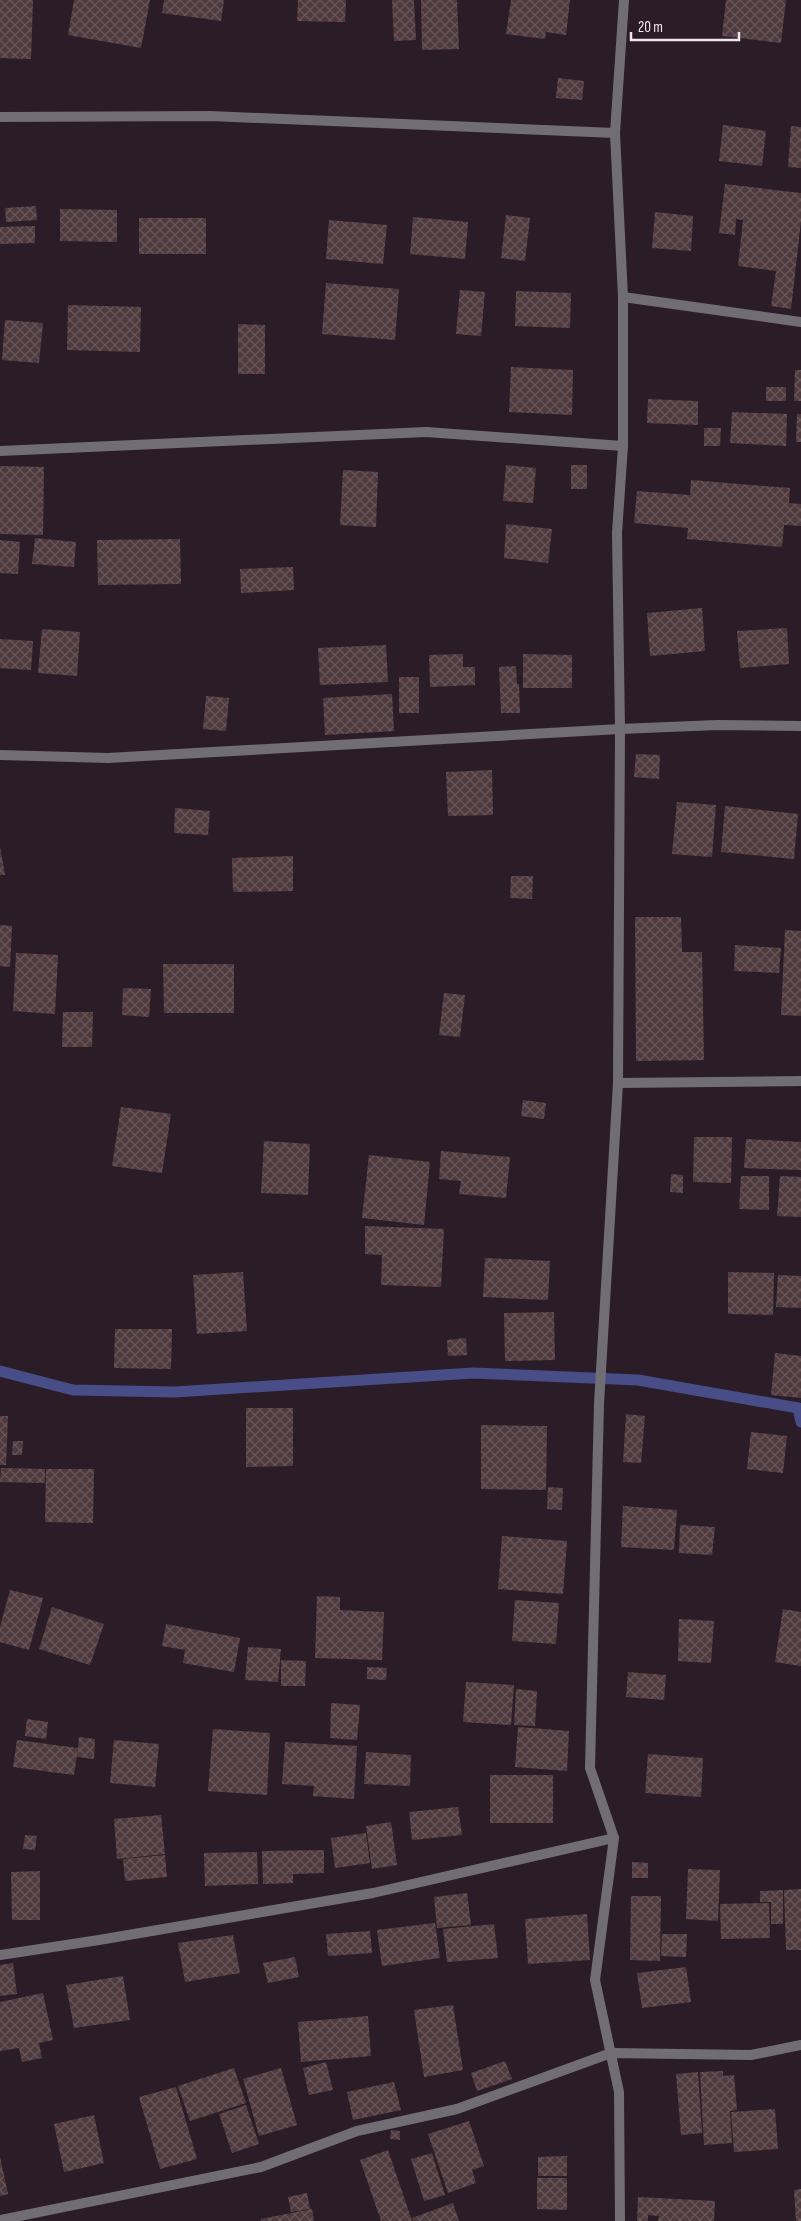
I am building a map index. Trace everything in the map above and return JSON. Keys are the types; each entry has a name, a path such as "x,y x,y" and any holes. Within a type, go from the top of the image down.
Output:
{"street":[{"path":"620,2221 619,2092 595,1980 614,1838 590,1768 599,1404 618,1083 620,729 617,533 623,446 623,297 615,132 624,0"},
{"path":"0,116 210,116 615,132"},
{"path":"623,297 801,322"},
{"path":"0,451 426,432 623,446"},
{"path":"0,755 108,758 620,729 716,725 801,726"},
{"path":"618,1083 801,1082"},
{"path":"0,1955 374,1893 614,1838"},
{"path":"0,2220 261,2167 357,2131 457,2109 611,2053 751,2055 801,2045"}],"building":[{"path":"0,0 33,0 31,59 0,58"},
{"path":"74,0 150,0 141,48 68,35"},
{"path":"164,0 224,0 221,21 162,13"},
{"path":"298,0 346,0 345,22 297,21"},
{"path":"392,0 414,0 416,40 394,41"},
{"path":"421,0 457,0 459,49 422,50"},
{"path":"511,0 570,0 566,35 546,32 545,39 506,34"},
{"path":"726,0 786,0 781,43 722,36"},
{"path":"558,78 584,81 582,100 556,98"},
{"path":"723,125 766,131 762,166 719,161"},
{"path":"791,126 801,127 801,168 788,167"},
{"path":"725,184 801,193 801,221 791,309 771,306 776,271 738,266 743,220 736,219 735,235 719,233"},
{"path":"36,206 37,220 6,222 5,208"},
{"path":"60,209 117,210 117,242 60,241"},
{"path":"655,212 693,216 691,251 652,248"},
{"path":"506,215 530,218 525,261 501,258"},
{"path":"413,217 468,222 465,259 410,254"},
{"path":"139,218 206,218 206,254 139,254"},
{"path":"329,220 387,225 383,264 326,259"},
{"path":"35,226 35,243 0,244 0,227"},
{"path":"326,283 399,289 395,340 322,334"},
{"path":"460,290 485,292 481,336 456,334"},
{"path":"516,291 571,293 570,328 515,326"},
{"path":"68,305 141,307 140,352 67,350"},
{"path":"5,320 43,323 39,363 2,360"},
{"path":"238,324 265,325 265,374 238,374"},
{"path":"511,367 573,370 572,415 509,412"},
{"path":"795,370 801,370 801,401 794,401"},
{"path":"766,387 786,387 786,401 766,401"},
{"path":"648,399 698,401 698,425 647,423"},
{"path":"732,412 787,414 786,446 730,443"},
{"path":"797,414 801,414 801,442 796,442"},
{"path":"704,428 721,428 720,446 704,446"},
{"path":"506,465 536,468 533,503 503,501"},
{"path":"571,465 587,465 587,489 571,489"},
{"path":"0,466 44,467 43,535 0,534"},
{"path":"343,470 378,472 376,527 340,525"},
{"path":"691,480 790,488 789,503 801,504 801,526 784,525 782,547 687,539 688,528 634,523 637,491 690,495"},
{"path":"506,524 552,529 548,563 504,558"},
{"path":"35,538 76,542 74,567 32,564"},
{"path":"180,539 181,584 98,585 97,540"},
{"path":"0,540 20,542 18,574 0,573"},
{"path":"293,567 294,590 241,593 240,569"},
{"path":"702,608 705,651 650,656 647,613"},
{"path":"787,628 789,664 740,668 737,631"},
{"path":"42,629 80,632 77,676 38,673"},
{"path":"0,639 33,641 31,670 0,668"},
{"path":"386,645 388,682 320,685 318,648"},
{"path":"463,654 463,667 475,667 475,685 430,687 429,655"},
{"path":"523,654 572,655 572,688 523,688"},
{"path":"516,666 520,713 501,713 499,667"},
{"path":"399,677 419,677 419,713 399,713"},
{"path":"392,694 394,731 325,735 323,698"},
{"path":"206,696 229,698 226,731 203,729"},
{"path":"636,754 660,755 659,779 634,777"},
{"path":"492,770 493,815 448,816 446,772"},
{"path":"677,802 716,805 712,857 672,854"},
{"path":"725,806 798,814 794,859 721,852"},
{"path":"175,808 210,811 208,835 174,833"},
{"path":"0,847 5,875 0,875"},
{"path":"293,856 293,891 233,892 232,858"},
{"path":"511,876 533,876 532,899 510,898"},
{"path":"635,917 681,917 682,952 702,952 704,1060 636,1061"},
{"path":"0,925 12,926 10,967 0,966"},
{"path":"785,930 801,931 801,1016 781,1015"},
{"path":"735,945 781,948 779,973 734,971"},
{"path":"16,953 58,955 55,1014 13,1011"},
{"path":"163,964 234,964 234,1013 164,1013"},
{"path":"123,988 151,989 149,1017 122,1015"},
{"path":"444,993 465,995 460,1037 439,1035"},
{"path":"63,1012 93,1012 92,1047 62,1047"},
{"path":"523,1100 546,1103 544,1119 521,1116"},
{"path":"121,1107 171,1114 162,1173 112,1166"},
{"path":"694,1137 732,1137 731,1183 693,1182"},
{"path":"746,1139 801,1142 801,1170 744,1168"},
{"path":"264,1141 310,1144 308,1195 261,1193"},
{"path":"441,1151 510,1157 506,1198 459,1194 461,1181 439,1179"},
{"path":"369,1155 430,1162 424,1225 362,1218"},
{"path":"671,1174 683,1175 683,1193 670,1192"},
{"path":"741,1176 769,1176 769,1210 739,1209"},
{"path":"780,1176 801,1177 801,1217 777,1216"},
{"path":"365,1226 444,1229 441,1287 381,1285 382,1255 365,1254"},
{"path":"485,1258 550,1261 548,1300 483,1297"},
{"path":"243,1272 247,1331 197,1334 193,1275"},
{"path":"728,1272 774,1273 773,1315 728,1314"},
{"path":"778,1275 801,1276 801,1308 776,1307"},
{"path":"554,1312 555,1360 505,1361 504,1313"},
{"path":"115,1329 172,1329 171,1369 114,1368"},
{"path":"466,1338 467,1355 448,1356 447,1340"},
{"path":"775,1353 801,1356 801,1398 771,1395"},
{"path":"246,1408 293,1408 293,1466 246,1467"},
{"path":"626,1414 645,1416 641,1463 623,1462"},
{"path":"0,1416 8,1416 6,1465 0,1465"},
{"path":"481,1425 547,1426 546,1490 481,1489"},
{"path":"751,1432 787,1436 783,1473 747,1469"},
{"path":"13,1441 23,1441 22,1455 12,1455"},
{"path":"1,1468 45,1469 45,1483 0,1482"},
{"path":"46,1469 94,1469 93,1523 45,1522"},
{"path":"548,1487 563,1488 562,1510 547,1509"},
{"path":"623,1506 677,1510 674,1550 621,1547"},
{"path":"680,1525 715,1527 712,1555 679,1553"},
{"path":"502,1536 567,1541 563,1594 498,1589"},
{"path":"10,1590 43,1598 29,1650 0,1642 0,1627"},
{"path":"317,1596 340,1597 340,1610 384,1612 382,1660 315,1658"},
{"path":"515,1600 559,1603 556,1644 512,1641"},
{"path":"52,1607 104,1624 90,1665 39,1649"},
{"path":"783,1609 801,1612 801,1666 775,1662"},
{"path":"679,1619 714,1621 711,1663 678,1661"},
{"path":"166,1624 240,1638 234,1672 183,1663 185,1650 162,1646"},
{"path":"248,1647 281,1649 278,1682 245,1680"},
{"path":"281,1660 306,1661 305,1686 281,1686"},
{"path":"367,1667 387,1668 386,1680 367,1679"},
{"path":"628,1672 666,1675 664,1700 626,1697"},
{"path":"466,1682 514,1685 511,1725 463,1722"},
{"path":"516,1689 537,1691 535,1726 514,1725"},
{"path":"331,1703 360,1705 357,1740 330,1738"},
{"path":"27,1719 48,1722 46,1739 25,1736"},
{"path":"518,1727 569,1731 567,1771 515,1767"},
{"path":"213,1729 270,1733 267,1795 208,1791"},
{"path":"79,1737 95,1739 94,1759 77,1757"},
{"path":"17,1740 78,1748 74,1775 13,1767"},
{"path":"114,1740 159,1744 155,1787 110,1783"},
{"path":"285,1742 357,1746 354,1799 313,1796 314,1786 282,1784"},
{"path":"366,1752 411,1755 410,1786 364,1784"},
{"path":"648,1754 703,1758 701,1797 645,1793"},
{"path":"490,1775 553,1775 553,1823 490,1823"},
{"path":"458,1807 462,1835 412,1840 409,1812"},
{"path":"161,1815 165,1854 117,1859 114,1819"},
{"path":"391,1822 397,1865 372,1869 366,1826"},
{"path":"366,1833 370,1863 335,1868 331,1838"},
{"path":"25,1835 37,1836 35,1850 23,1849"},
{"path":"324,1850 324,1873 293,1874 293,1883 263,1884 262,1851"},
{"path":"257,1852 258,1884 205,1886 204,1853"},
{"path":"165,1855 167,1877 125,1881 123,1859"},
{"path":"632,1862 648,1863 648,1878 632,1878"},
{"path":"688,1869 720,1870 718,1921 686,1919"},
{"path":"40,1871 40,1920 12,1920 11,1872"},
{"path":"801,1889 801,1950 786,1950 784,1890"},
{"path":"783,1890 783,1924 771,1924 771,1902 760,1902 760,1891"},
{"path":"467,1893 471,1925 437,1928 434,1897"},
{"path":"631,1896 661,1896 660,1961 630,1960"},
{"path":"769,1903 770,1938 721,1939 720,1904"},
{"path":"587,1914 590,1960 528,1964 525,1919"},
{"path":"435,1923 440,1958 382,1966 377,1930"},
{"path":"494,1924 498,1958 447,1962 443,1929"},
{"path":"370,1931 372,1953 328,1956 326,1934"},
{"path":"662,1934 687,1934 686,1957 661,1956"},
{"path":"233,1935 240,1973 185,1982 178,1943"},
{"path":"295,1957 299,1977 268,1983 263,1963"},
{"path":"13,1963 17,1994 0,1996 0,1965"},
{"path":"686,1967 691,2002 642,2008 637,1973"},
{"path":"123,1976 130,2020 74,2028 66,1985"},
{"path":"43,1993 53,2040 39,2043 42,2058 22,2062 19,2048 0,2051 0,2002"},
{"path":"453,2005 463,2070 424,2077 414,2010"},
{"path":"368,2016 371,2056 301,2062 298,2022"},
{"path":"505,2061 512,2079 477,2091 471,2073"},
{"path":"326,2062 333,2090 309,2095 303,2068"},
{"path":"234,2068 246,2103 190,2121 178,2086"},
{"path":"281,2068 297,2125 259,2136 243,2079"},
{"path":"723,2071 723,2076 734,2075 737,2110 730,2111 732,2143 704,2145 700,2072"},
{"path":"698,2072 702,2133 681,2135 676,2074"},
{"path":"394,2082 401,2110 353,2120 347,2092"},
{"path":"176,2087 197,2159 160,2169 139,2097"},
{"path":"246,2105 259,2144 232,2153 219,2114"},
{"path":"775,2109 778,2149 734,2152 731,2112"},
{"path":"94,2115 104,2163 64,2172 54,2124"},
{"path":"469,2121 484,2166 472,2170 476,2183 448,2193 428,2134"},
{"path":"391,2130 400,2131 400,2140 390,2139"},
{"path":"388,2150 412,2221 381,2221 360,2160"},
{"path":"432,2153 445,2195 424,2201 411,2159"},
{"path":"567,2156 567,2176 538,2176 538,2157"},
{"path":"0,2157 8,2194 0,2196"},
{"path":"537,2178 567,2178 567,2210 537,2209"},
{"path":"801,2189 801,2221 796,2221 794,2190"},
{"path":"307,2193 310,2209 291,2212 288,2197"},
{"path":"638,2197 715,2201 714,2221 658,2221 659,2216 648,2215 648,2221 637,2221"},
{"path":"453,2203 459,2221 413,2221 412,2218"},
{"path":"312,2209 314,2221 261,2221 261,2219"}],"waterway":[{"path":"0,1371 73,1390 175,1392 473,1373 638,1380 798,1408 801,1422"}]}
